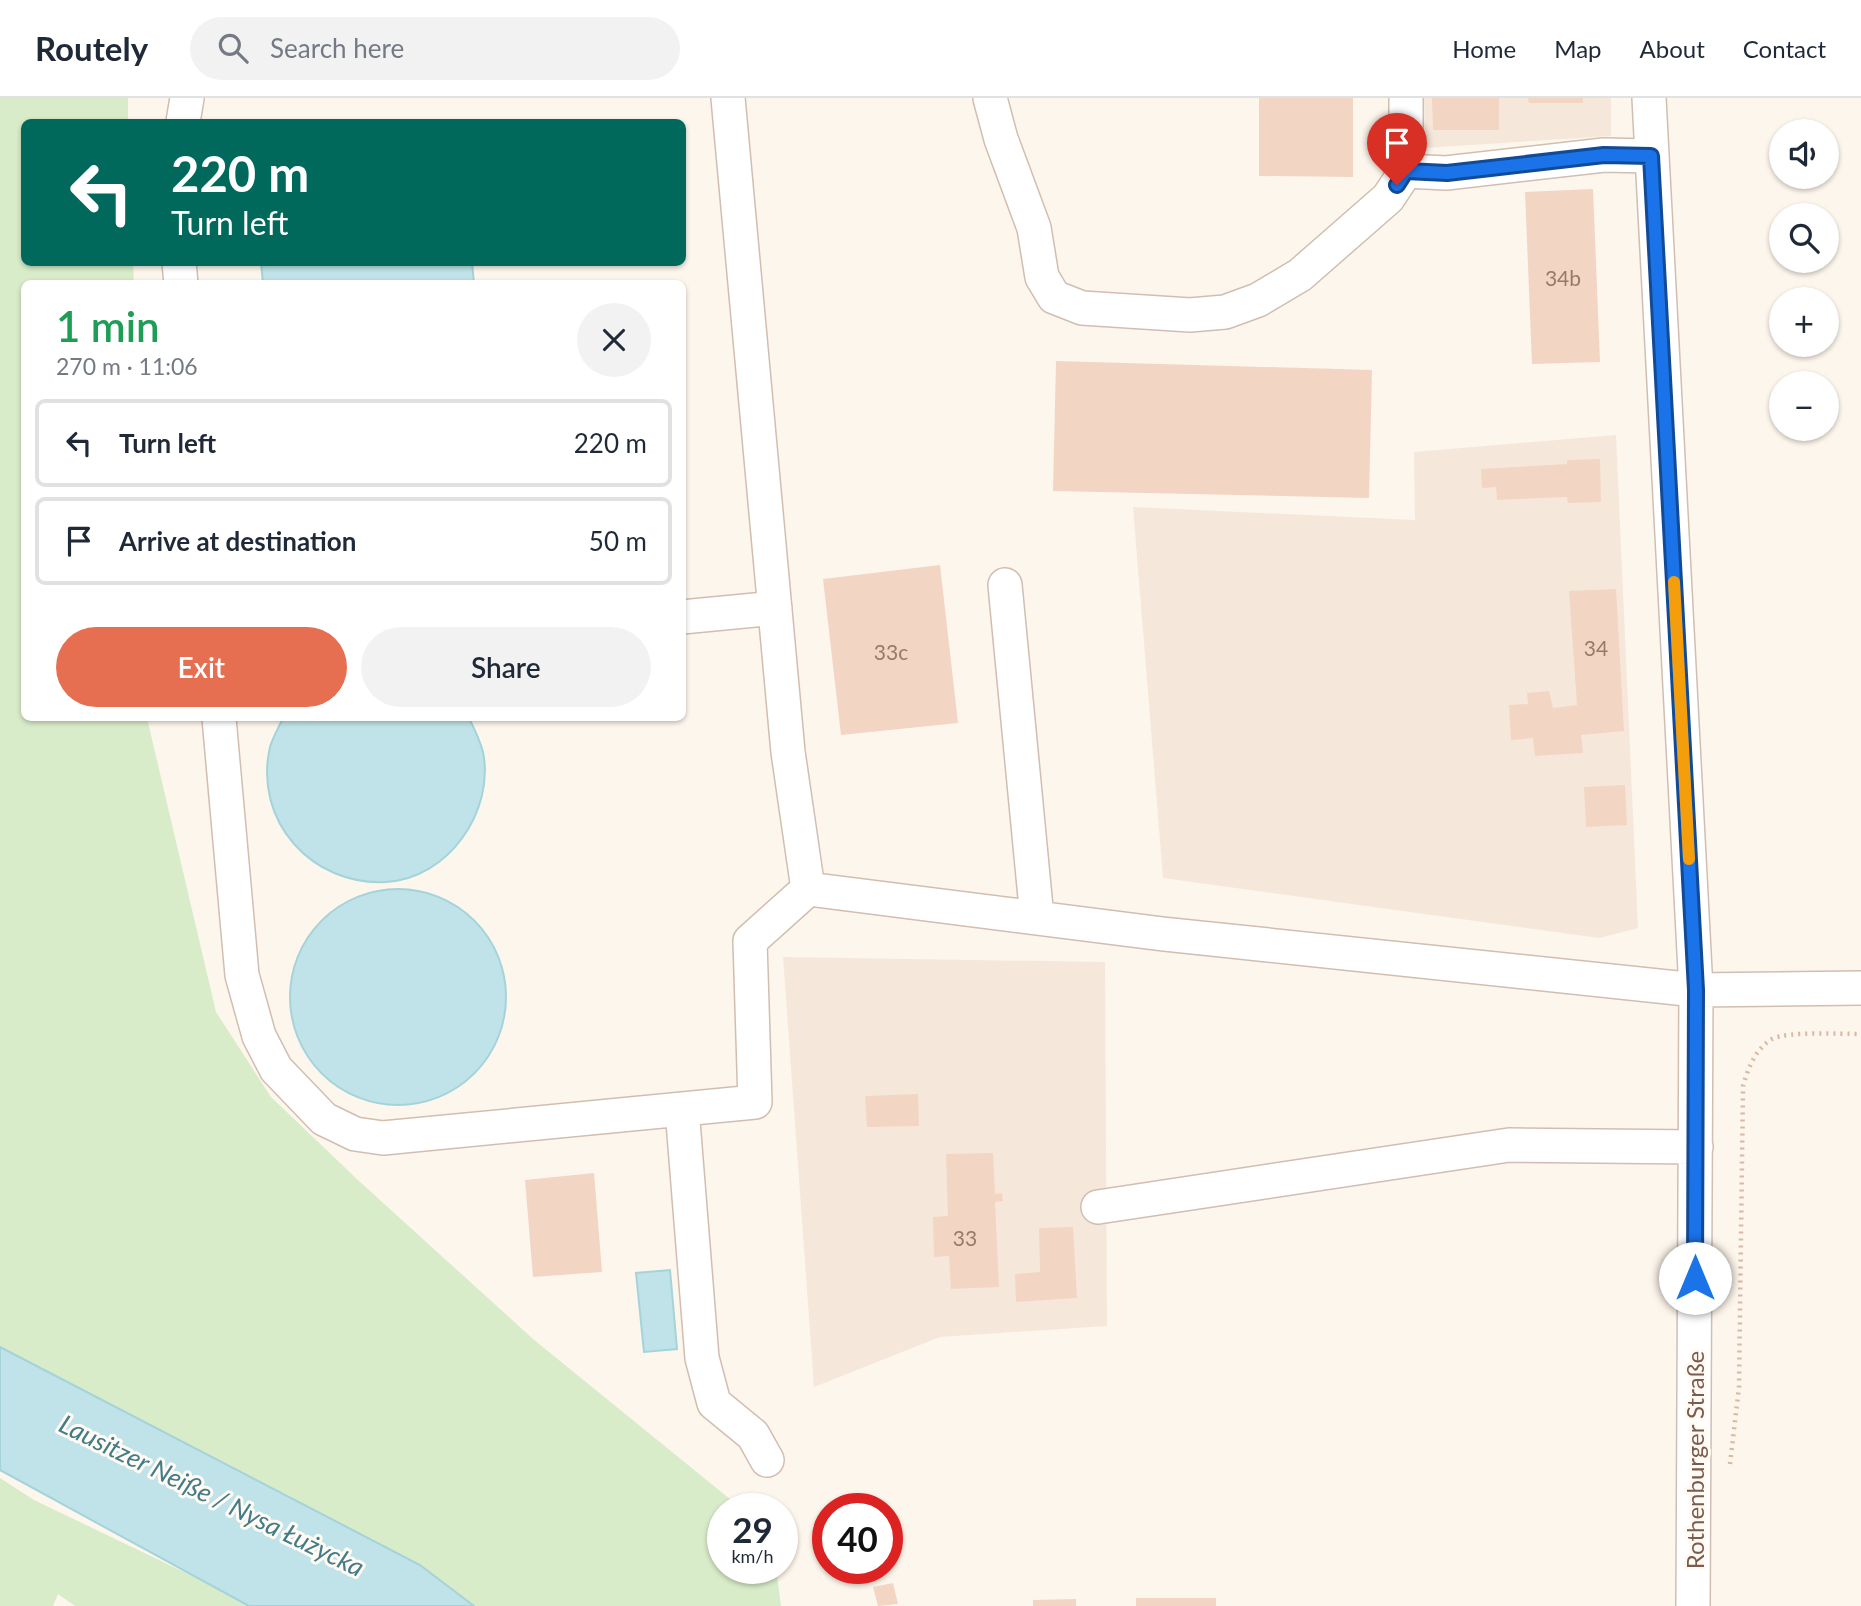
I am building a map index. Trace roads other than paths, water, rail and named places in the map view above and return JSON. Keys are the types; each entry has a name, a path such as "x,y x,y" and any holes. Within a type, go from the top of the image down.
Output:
{"street":[{"path":"184,119 187,98"},
{"path":"728,98 788,752 808,889"},
{"path":"990,98 1001,139 1034,228 1042,277 1054,297 1082,308 1190,315 1225,312 1258,300 1300,275 1388,198 1406,171 1406,98"},
{"name":"Rothenburger Straße","path":"1649,98 1696,990 1693,1606"},
{"path":"1406,171 1447,173 1604,155 1651,156"},
{"path":"1005,585 1037,918"},
{"path":"686,617 775,608"},
{"path":"219,721 242,975 259,1036 276,1069 324,1119 355,1134 383,1138 755,1102 750,941 808,889 1163,934 1696,990 1861,988"},
{"path":"682,1109 702,1358 714,1403 753,1435 767,1460"},
{"path":"1098,1207 1509,1144 1696,1147"}],"water":[{"path":"261,266 472,266 474,280 263,280"},
{"path":"282,721 470,721 483,752 485,774 482,797 462,838 447,855 429,869 408,878 386,882 359,880 334,873 312,861 294,844 280,823 271,800 267,774 274,736"},
{"path":"398,889 439,897 458,907 474,921 488,937 498,956 506,997 498,1038 488,1057 474,1073 458,1087 439,1097 398,1105 357,1097 338,1087 322,1073 308,1057 298,1038 290,997 298,956 308,937 322,921 338,907 357,897"},
{"path":"670,1270 677,1349 644,1352 636,1273"},
{"name":"Lausitzer Neiße / Nysa Łużycka","path":"0,1347 420,1565 474,1606 249,1606 0,1470"}]}
